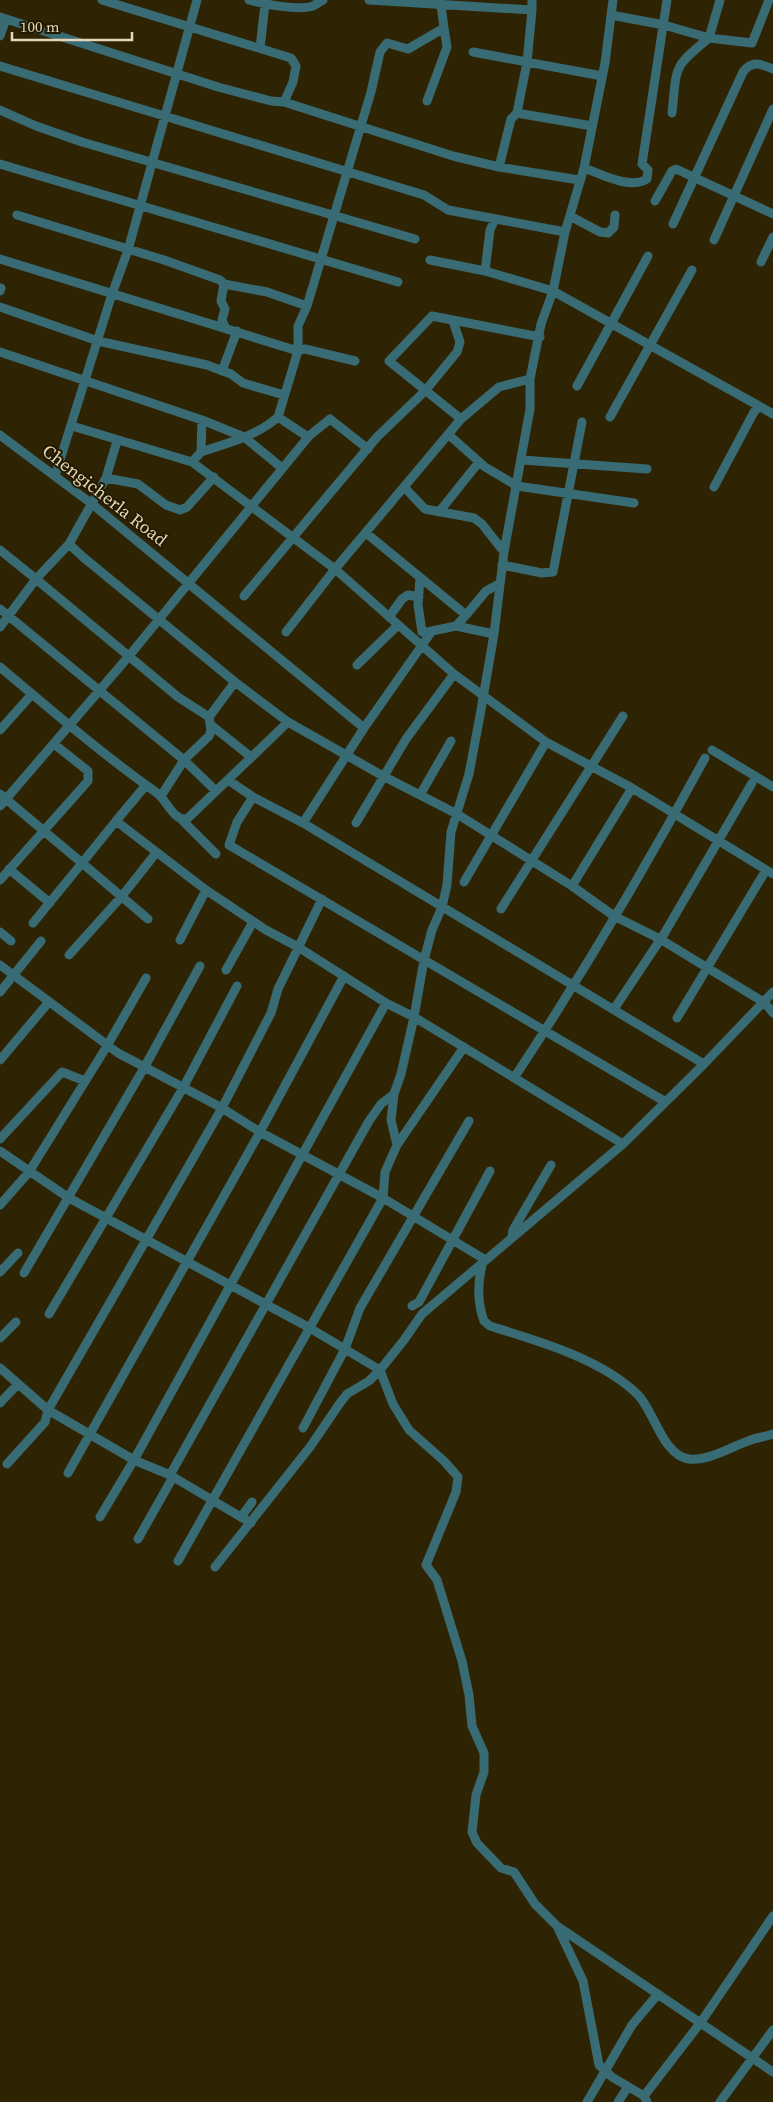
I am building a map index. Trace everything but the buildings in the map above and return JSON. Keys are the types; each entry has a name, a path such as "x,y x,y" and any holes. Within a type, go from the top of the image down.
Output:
{"street":[{"path":"102,0 260,48 295,62 293,82 284,102"},
{"path":"55,476 112,294 128,250 198,0"},
{"path":"249,0 265,4 312,6 323,0"},
{"path":"369,0 412,1 441,5 532,10"},
{"path":"499,167 511,119 517,113 527,62 532,0"},
{"path":"397,1145 391,1120 394,1094 402,1074 424,960 432,930 442,907 447,885 451,832 469,774 494,634 504,552 530,409 530,379 540,337 541,324 553,291 565,232 584,168 602,76 613,0"},
{"path":"584,168 636,184 647,180 648,170 642,164 667,0"},
{"path":"672,113 678,66 682,60 709,38 720,0"},
{"path":"611,15 664,25 709,38 752,43 768,0"},
{"path":"260,48 265,4"},
{"path":"427,101 447,48 441,5"},
{"path":"0,36 3,18 218,87 271,101 284,102 453,156 499,167 579,180"},
{"path":"192,462 201,452 244,437 270,425 278,417 298,350 298,326 307,306 383,45 392,44 408,49 444,28"},
{"path":"473,52 602,76"},
{"path":"673,224 743,72 748,66 755,63 773,69"},
{"path":"0,66 424,195 448,210 565,232"},
{"path":"714,240 773,109"},
{"path":"0,110 36,126 82,142 154,161 415,238"},
{"path":"517,113 592,126"},
{"path":"1,166 398,282"},
{"path":"655,201 674,170 696,177 773,214"},
{"path":"570,216 600,232 608,233 614,227 615,215"},
{"path":"17,216 191,269 220,280 224,284 267,292 307,306"},
{"path":"484,271 490,230 495,219"},
{"path":"761,262 773,237"},
{"path":"577,386 648,256"},
{"path":"0,259 298,350 305,349 355,361"},
{"path":"430,260 484,271 553,291 773,414"},
{"path":"610,417 692,270"},
{"path":"224,284 221,301 225,310 222,320 225,327"},
{"path":"0,307 98,341 207,365 222,370 243,383 284,395"},
{"path":"461,419 389,360 432,316 540,337"},
{"path":"244,596 368,449 406,408 425,391 460,347 453,320"},
{"path":"222,370 237,331"},
{"path":"0,352 202,420 244,437 282,468"},
{"path":"286,632 335,569 405,488 461,419 500,387 530,379"},
{"path":"714,487 750,417 760,406"},
{"path":"278,417 308,437"},
{"path":"148,919 43,830 2,800 70,726 252,508 308,437 330,419 368,449"},
{"path":"201,452 202,420"},
{"path":"502,565 542,573 553,572 582,422"},
{"path":"72,426 192,462 335,569 454,674 546,742 632,788 769,872 707,967 677,1018"},
{"name":"Chengicherla Road","path":"0,435 92,504 364,728"},
{"path":"449,435 479,462 517,486 634,504"},
{"path":"0,628 10,617 36,578 69,544 106,478 117,440"},
{"path":"522,460 647,469"},
{"path":"439,512 479,462"},
{"path":"106,478 138,484 166,505 180,510 187,507 214,477"},
{"path":"405,488 418,504 425,509 474,518 482,524 504,552"},
{"path":"366,533 466,615"},
{"path":"69,544 158,621 288,722 383,776 457,814 572,886 614,916 660,939 707,967 764,1003 773,1013"},
{"path":"0,550 178,697 210,721 251,757"},
{"path":"420,578 419,598 422,632"},
{"path":"456,626 486,591 499,584"},
{"path":"389,617 402,599 408,596 419,598"},
{"path":"0,609 184,760 216,791"},
{"path":"357,665 398,625"},
{"path":"409,634 456,626 494,634"},
{"path":"303,823 364,728 432,631"},
{"path":"0,667 70,726 161,796 178,818 216,854"},
{"path":"356,823 406,739 454,674"},
{"path":"161,796 184,760 205,742 211,731 210,721 235,682"},
{"path":"0,730 32,694"},
{"path":"501,909 623,716"},
{"path":"182,820 187,819 288,722"},
{"path":"420,795 451,740"},
{"path":"464,882 546,742"},
{"path":"0,880 88,777 88,771 54,744"},
{"path":"712,750 773,787"},
{"path":"514,1078 545,1031 614,916 705,758"},
{"path":"228,780 253,797 303,823 704,1064"},
{"path":"614,1009 660,939 719,842 752,783"},
{"path":"33,923 146,785"},
{"path":"572,886 632,788"},
{"path":"253,797 237,822 228,845 664,1101"},
{"path":"116,821 206,890 253,922 298,947 386,1003 414,1017 623,1144"},
{"path":"70,955 122,896 156,853"},
{"path":"9,869 50,903"},
{"path":"180,940 206,890"},
{"path":"7,1464 44,1422 48,1410 222,1108 271,1013 278,989 322,899"},
{"path":"226,970 253,922"},
{"path":"0,932 10,941"},
{"path":"0,992 41,941"},
{"path":"0,965 107,1046 144,1068 222,1108 338,1176 383,1198 484,1259"},
{"path":"24,1273 144,1068 200,966"},
{"path":"68,1473 185,1261 260,1132 344,976"},
{"path":"0,1205 29,1172 107,1046 146,978"},
{"path":"48,1314 183,1088 237,986"},
{"path":"215,1567 310,1447 340,1402 347,1394 369,1381 380,1370 422,1314 484,1259 623,1144 773,992"},
{"path":"0,1060 48,1003"},
{"path":"100,1517 231,1286 386,1003"},
{"path":"178,1561 308,1327 383,1198 385,1172 397,1145 464,1047"},
{"path":"0,1139 62,1072 85,1081"},
{"path":"138,1539 266,1304 372,1116 381,1104 394,1094"},
{"path":"303,1428 344,1348 360,1308 469,1120"},
{"path":"0,1151 69,1198 308,1327 380,1370 393,1404 408,1430 444,1461 458,1477 453,1498 426,1565 437,1580 440,1596 462,1661 469,1695 472,1726 484,1753 484,1772 476,1795 472,1832 478,1843 501,1868 514,1872 535,1904 557,1926 773,2072"},
{"path":"512,1237 513,1230 551,1165"},
{"path":"412,1306 419,1302 490,1171"},
{"path":"0,1272 18,1253"},
{"path":"484,1259 478,1289 484,1321 490,1326 542,1343 595,1365 627,1384 642,1398 668,1445 676,1453 689,1459 712,1455 773,1434"},
{"path":"0,1338 16,1322"},
{"path":"0,1368 48,1410 134,1460 172,1476 251,1523"},
{"path":"0,1403 18,1384"},
{"path":"241,1517 252,1502"},
{"path":"557,1926 583,1981 600,2065 606,2072 645,2099 701,2022 773,1916"},
{"path":"587,2102 632,2025 658,1994"},
{"path":"720,2102 773,2030"},
{"path":"618,2102 628,2087"}]}
